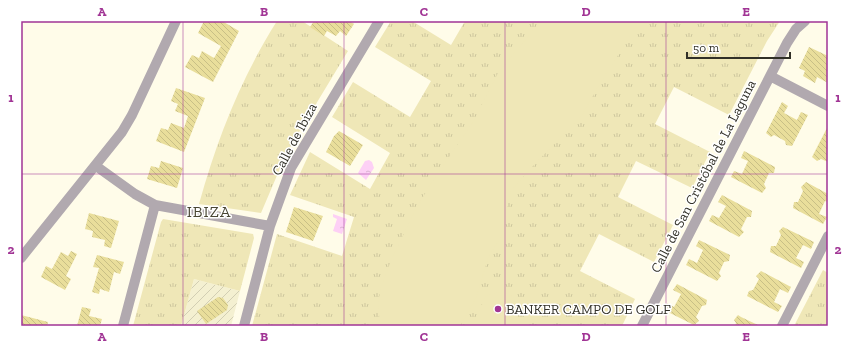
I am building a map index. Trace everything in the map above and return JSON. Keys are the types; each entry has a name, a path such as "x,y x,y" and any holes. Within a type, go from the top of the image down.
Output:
{"street":[{"path":"21,258 96,166 132,116 176,21"},
{"name":"Calle de Ibiza","path":"244,326 270,226 291,168 379,21"},
{"name":"Calle de San Cristóbal de La Laguna","path":"642,326 790,38 805,21"},
{"path":"770,76 828,106"},
{"path":"96,166 134,194 155,205 270,226"},
{"path":"123,326 155,205"},
{"path":"782,326 825,249 828,236"}],"shaded area":[{"path":"194,279 240,291 231,326 181,326"}],"green space":[{"path":"277,21 302,21 348,51 287,152 261,213 199,204 214,156 231,110 252,64"},
{"path":"391,21 412,21 451,45 465,21 780,21 767,41 729,115 674,87 655,124 710,152 692,188 636,161 618,197 673,225 654,262 599,234 580,271 635,299 622,326 252,326 277,234 342,256 354,217 290,195 310,152 370,189 390,153 332,117 353,82 410,117 431,81 375,47"},
{"path":"541,21 640,21 602,80 582,115 511,191 502,235 488,258 476,298 460,326 380,326 378,303 381,287 392,258 415,211 430,185 473,122 498,73"},
{"path":"163,219 253,234 254,238 240,291 194,279 181,326 133,326 161,222"},
{"path":"823,270 828,273 828,326 794,326"},
{"name":"BANKER CAMPO DE GOLF","path":"499,292 513,297 517,303 518,306 514,313 516,324 512,326 472,326 486,296"}],"water":[{"path":"369,160 372,162 374,168 366,180 358,173 365,161"},
{"path":"333,214 347,219 342,234 333,231 337,219 333,217"}],"building":[{"path":"204,21 222,21 239,31 213,82 185,67 192,55 199,58 202,51 214,58 221,46 198,33"},
{"path":"314,21 349,21 354,24 346,36 340,31 336,36 327,31 324,36 310,27"},
{"path":"809,47 828,56 828,83 817,77 815,83 803,76 805,71 799,68"},
{"path":"176,88 205,98 184,152 156,141 161,128 168,130 171,123 184,128 188,116 175,111 178,104 171,101"},
{"path":"782,102 788,106 784,113 797,120 801,112 808,115 792,146 786,145 785,141 774,135 771,137 766,133"},
{"path":"828,126 828,162 821,159 817,161 812,157"},
{"path":"339,131 363,145 350,166 326,152 334,136"},
{"path":"744,151 775,167 774,173 769,173 764,184 766,188 762,193 731,177 734,171 742,174 748,161 741,158"},
{"path":"161,161 183,168 177,188 147,179 151,166 159,168"},
{"path":"806,182 828,194 828,202 825,201 819,214 827,217 823,224 793,208 794,202 798,202 803,191 801,187"},
{"path":"722,195 752,211 751,217 747,217 741,229 744,232 739,237 709,221 712,215 719,218 726,206 718,202"},
{"path":"294,207 323,216 313,241 286,232"},
{"path":"89,213 119,221 111,248 104,246 105,240 92,237 93,231 85,229"},
{"path":"783,227 814,242 811,249 803,245 796,258 804,262 801,268 770,252 771,246 776,246 781,235 779,231"},
{"path":"699,240 730,255 729,261 724,262 719,273 721,276 717,281 686,265 689,259 697,263 703,250 696,246"},
{"path":"71,251 77,254 66,276 71,279 65,290 41,277 46,266 52,269 61,252 68,256"},
{"path":"97,255 124,262 120,274 114,272 109,292 100,289 99,294 92,292 99,268 93,267"},
{"path":"761,271 791,287 788,293 780,289 774,302 782,306 778,312 747,296 749,291 753,290 759,279 756,276"},
{"path":"677,284 707,300 706,305 702,306 696,317 699,321 694,325 664,310 667,303 674,307 681,294 673,290"},
{"path":"218,297 223,298 228,305 227,310 206,324 197,311"},
{"path":"82,307 91,309 89,316 102,319 100,326 77,326"},
{"path":"21,315 48,322 47,326 21,326"},
{"path":"738,315 760,326 735,326 736,323 734,320"}],"place":[{"name":"BANKER CAMPO DE GOLF","path":"498,309"}],"district":[{"name":"IBIZA","path":"209,211"}]}
